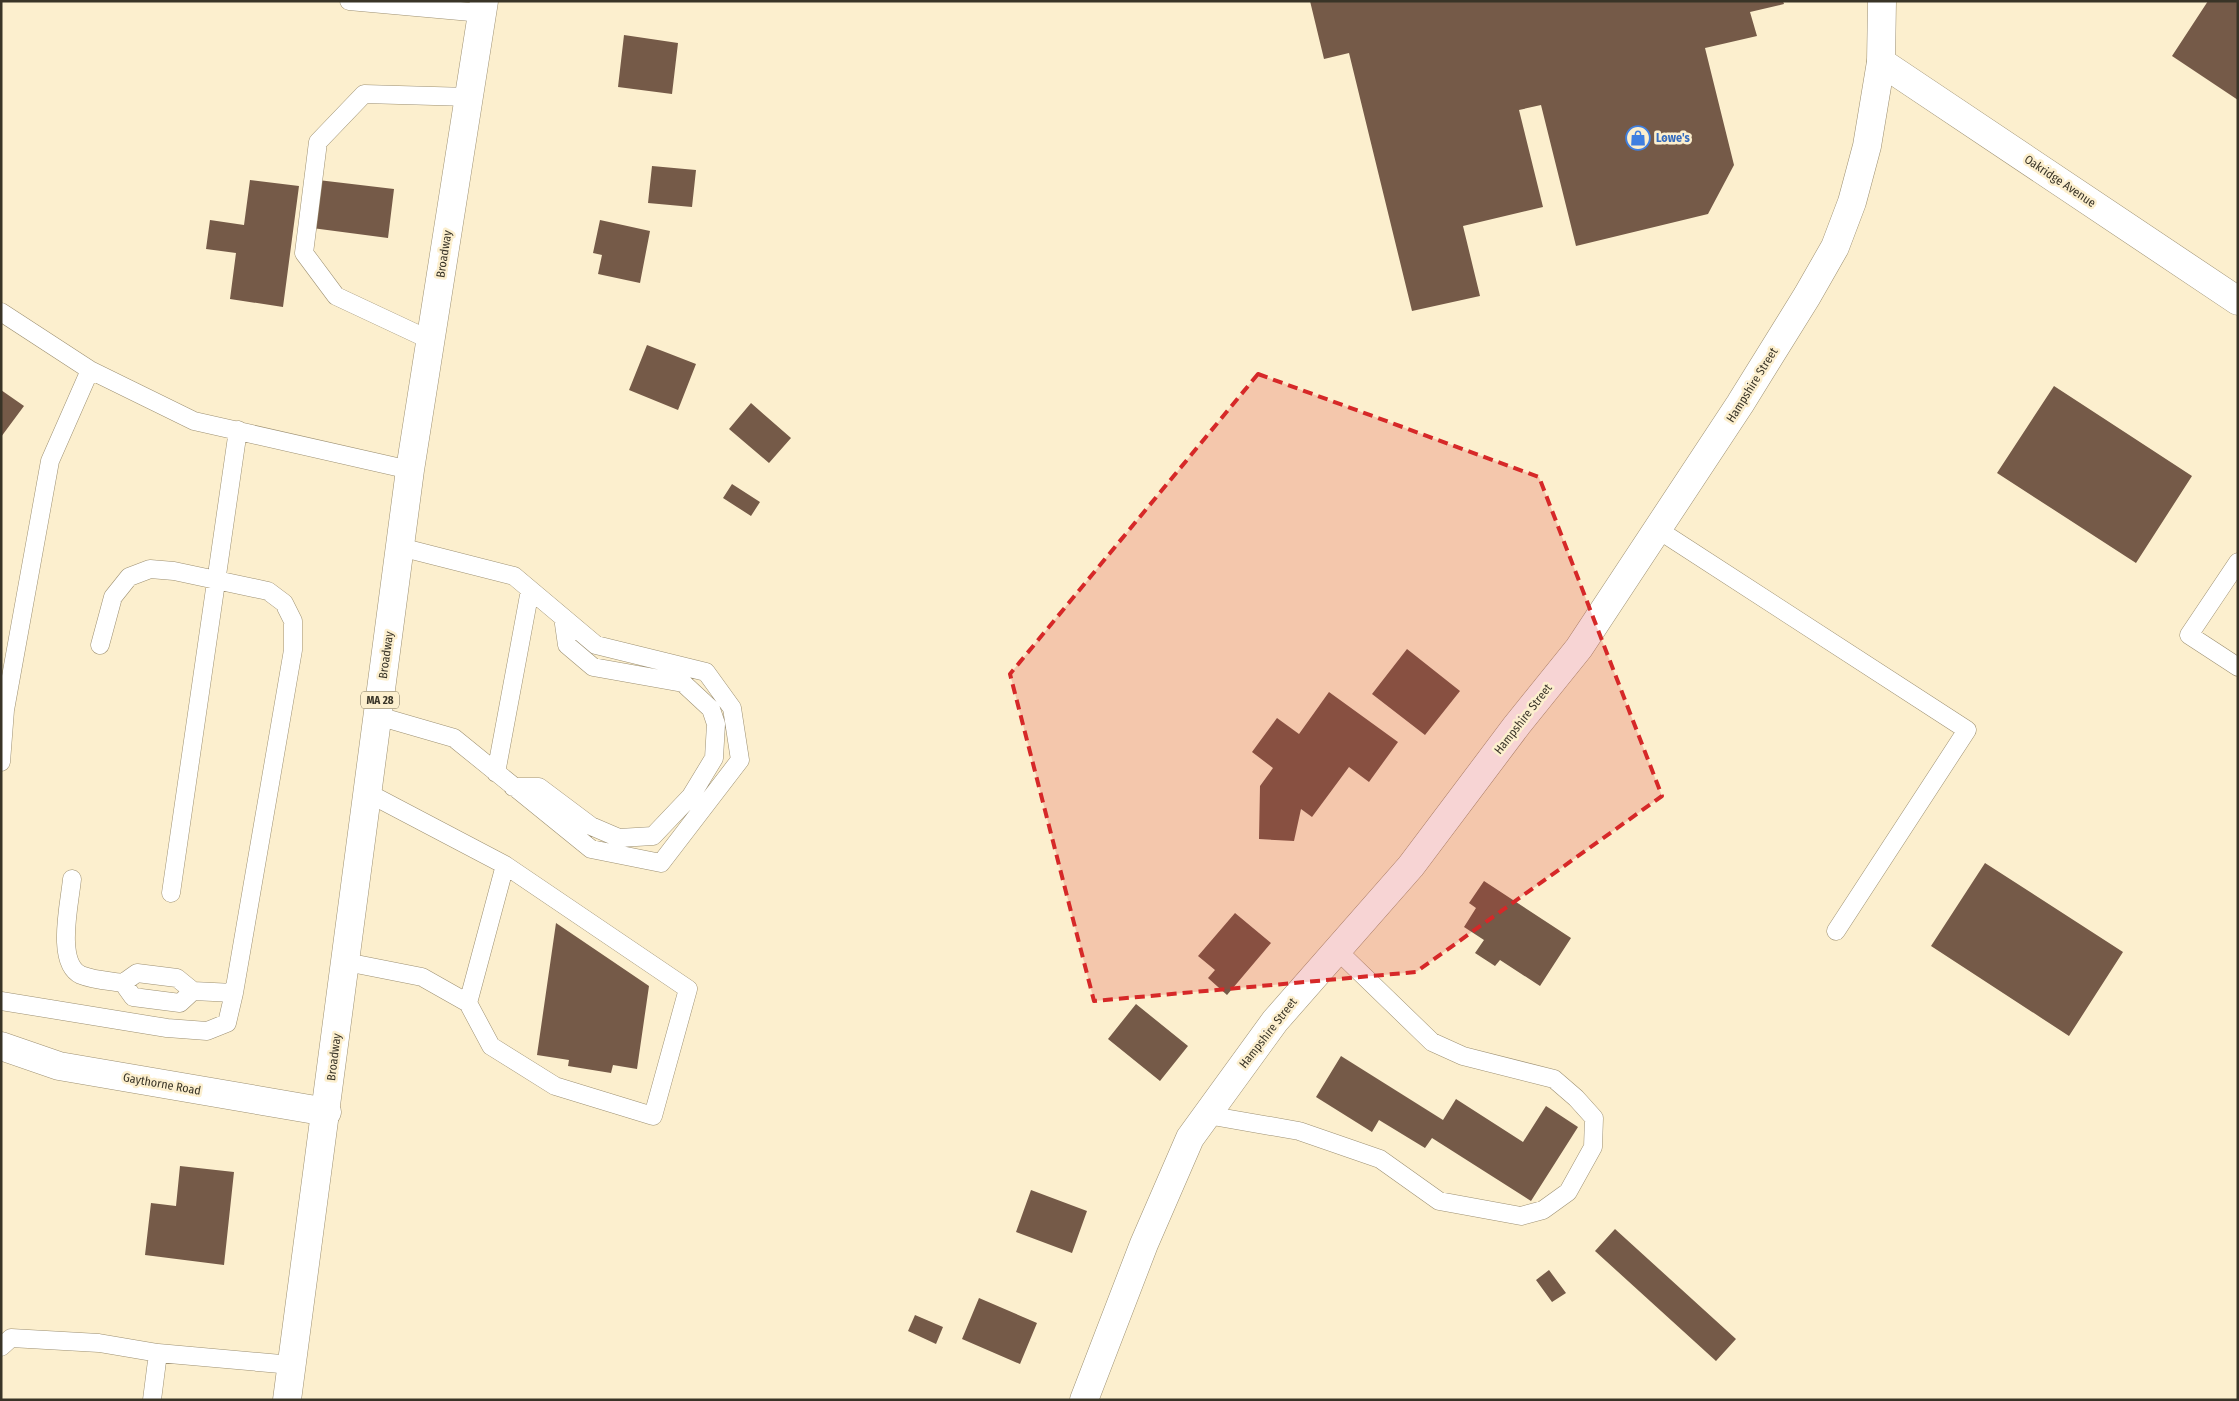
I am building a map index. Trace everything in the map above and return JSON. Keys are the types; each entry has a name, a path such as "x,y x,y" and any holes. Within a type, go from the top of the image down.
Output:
{"street":[{"name":"Hampshire Street","path":"1084,1400 1148,1235 1190,1138 1275,1021 1411,866 1578,648 1740,404 1835,247 1852,202 1867,146 1881,62 1882,1"},
{"name":"Broadway","path":"287,1400 410,470 483,7"},
{"name":"Oakridge Avenue","path":"1881,62 2238,301"},
{"name":"Gaythorne Road","path":"1,1046 59,1066 326,1112"}],"lane":[{"path":"348,1 483,7"},
{"path":"430,340 336,296 304,252 318,142 364,94 469,97"},
{"path":"1,312 90,370 194,420 410,470"},
{"path":"1,762 6,675 50,461 90,370"},
{"path":"172,893 238,430"},
{"path":"1657,529 1967,730 1836,931"},
{"path":"378,716 454,738 591,849 661,863 740,760 732,708 706,672 596,645 514,576 400,547"},
{"path":"2238,562 2189,635 2238,667"},
{"path":"1,1001 168,1028 208,1031 227,1023 234,993 294,650 293,621 284,603 268,591 174,571 150,569 129,577 114,597 100,645"},
{"path":"496,773 530,590"},
{"path":"514,787 539,788 591,826 619,838 653,836 690,796 714,758 716,724 711,708 683,683 593,667 567,645 563,617"},
{"path":"346,962 422,977 468,1003 491,1046 555,1086 653,1116 688,989 505,865 368,793"},
{"path":"468,1003 505,865"},
{"path":"72,879 65,944 68,961 79,974 122,983 133,997 180,1003 193,991"},
{"path":"1207,1115 1299,1131 1380,1159 1438,1201 1521,1216 1543,1210 1568,1192 1593,1147 1594,1118 1576,1098 1554,1079 1463,1056 1432,1042 1337,950"},
{"path":"122,983 137,973 177,978 193,991 234,993"},
{"path":"1,1348 12,1338 99,1343 158,1353 292,1365"},
{"path":"152,1400 158,1353"}],"highlighted area":[{"path":"1258,374 1539,477 1662,796 1416,972 1094,1001 1010,674"}],"building":[{"name":"Lowe's","path":"1310,1 1783,1 1784,4 1750,12 1757,36 1705,48 1734,165 1708,214 1576,246 1541,105 1519,110 1543,207 1463,226 1480,296 1412,311 1349,53 1324,59"},
{"path":"2208,1 2238,1 2238,100 2172,56"},
{"path":"624,35 678,43 672,94 618,87"},
{"path":"652,166 696,170 692,207 648,203"},
{"path":"250,180 299,186 283,307 230,299 236,253 206,249 210,220 244,225"},
{"path":"318,180 394,189 388,238 312,228"},
{"path":"600,220 650,231 640,283 598,274 602,255 593,253"},
{"path":"647,345 696,364 678,410 629,390"},
{"path":"2054,386 2192,476 2136,563 1997,473"},
{"path":"1,390 24,406 1,437"},
{"path":"751,403 791,438 769,463 729,429"},
{"path":"732,484 760,502 751,516 723,498"},
{"path":"1407,649 1460,691 1425,735 1372,694"},
{"path":"1329,692 1398,742 1369,782 1349,767 1312,817 1301,809 1294,841 1259,839 1260,786 1273,768 1252,752 1277,718 1299,734"},
{"path":"1985,863 2123,952 2069,1036 1931,946"},
{"path":"1484,881 1571,938 1540,986 1500,960 1495,966 1475,953 1484,940 1464,927 1476,908 1469,903"},
{"path":"1235,913 1271,943 1227,995 1208,978 1215,970 1198,956"},
{"path":"556,923 649,986 637,1069 613,1065 611,1073 568,1066 569,1060 537,1055"},
{"path":"1136,1004 1188,1046 1160,1081 1108,1039"},
{"path":"1341,1056 1443,1120 1456,1099 1523,1142 1546,1106 1578,1127 1531,1201 1432,1138 1425,1148 1379,1120 1372,1132 1316,1097"},
{"path":"180,1166 234,1172 224,1265 145,1255 151,1203 176,1206"},
{"path":"1031,1190 1087,1211 1072,1253 1016,1232"},
{"path":"1615,1229 1736,1339 1716,1361 1595,1251"},
{"path":"1549,1270 1566,1293 1552,1302 1536,1280"},
{"path":"979,1298 1037,1323 1020,1364 962,1339"},
{"path":"915,1315 943,1327 936,1344 908,1331"}],"place":[{"name":"Lowe's","path":"1638,138"}]}
